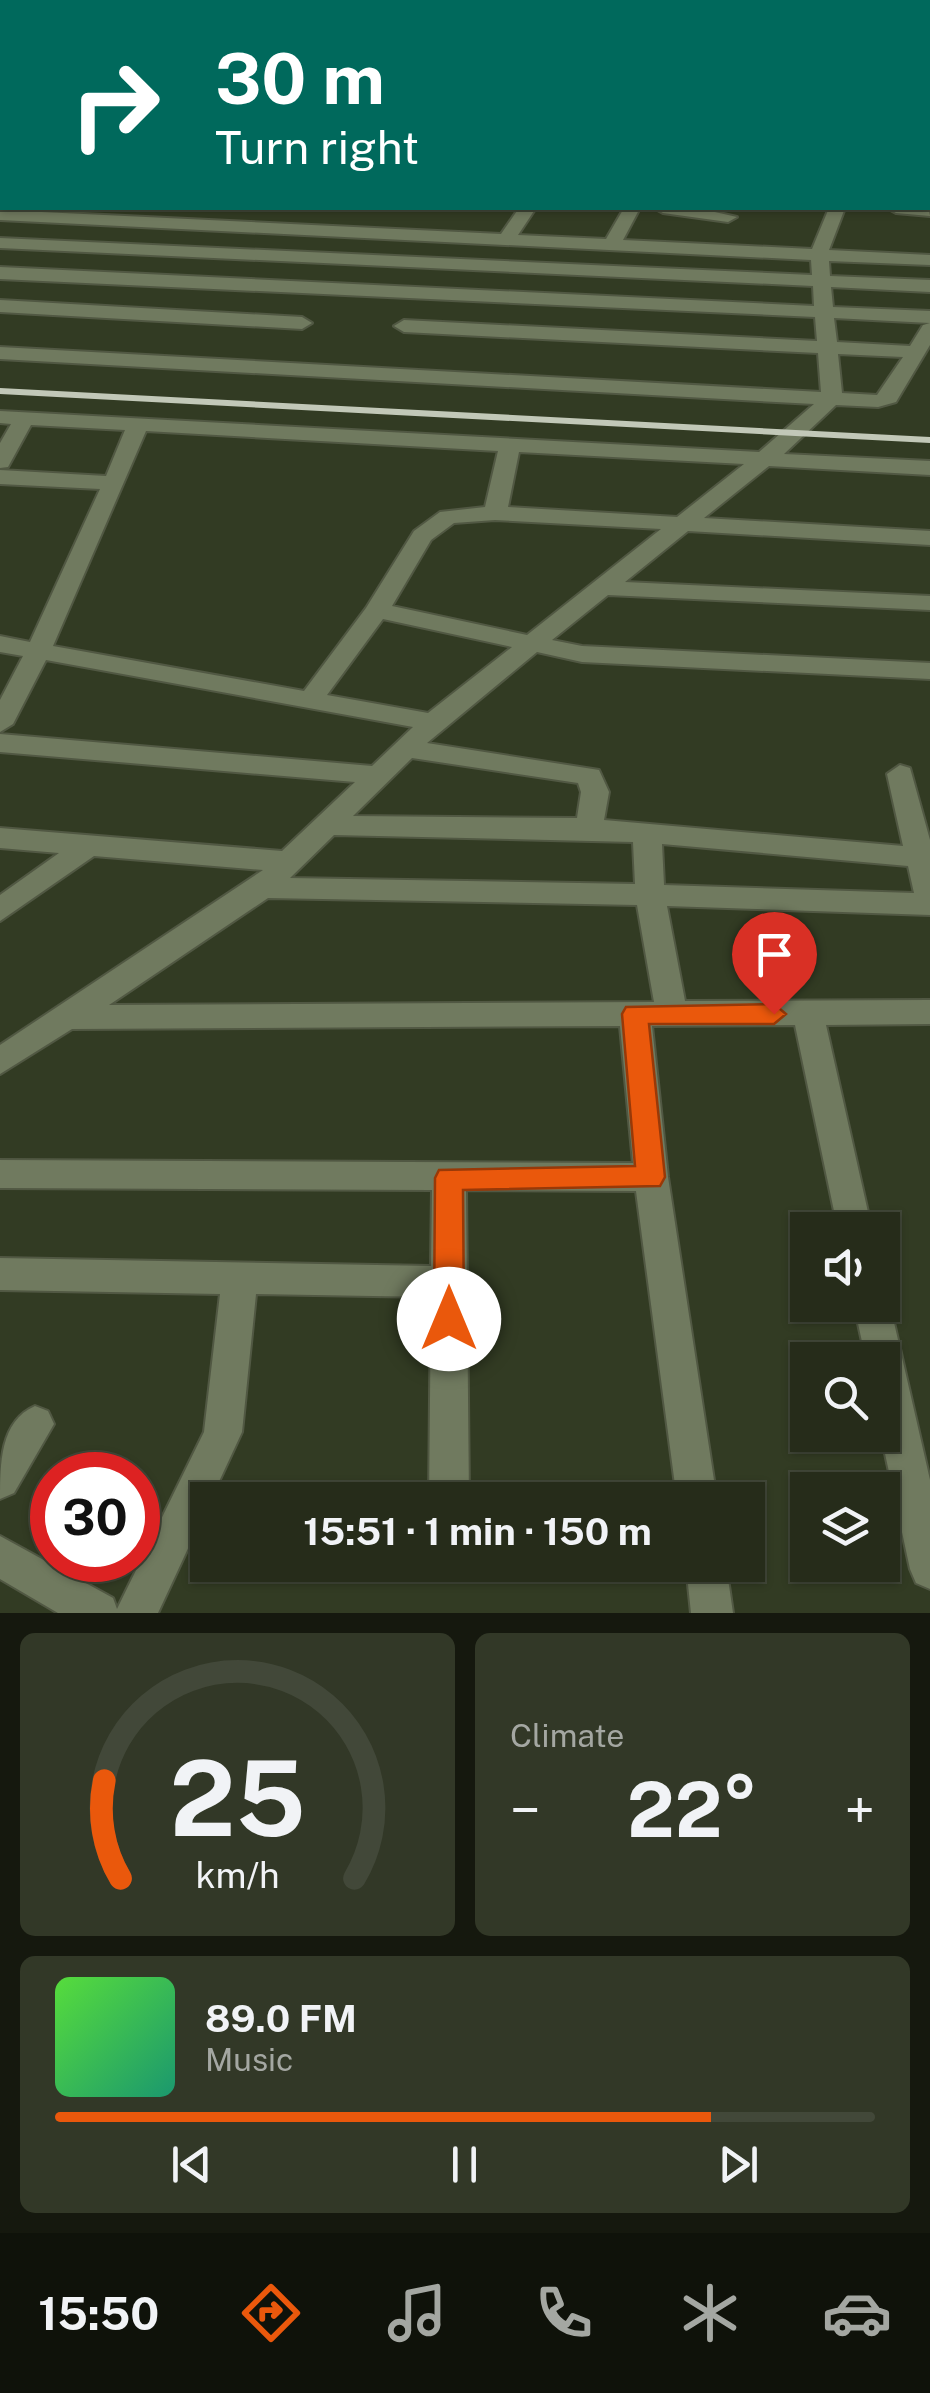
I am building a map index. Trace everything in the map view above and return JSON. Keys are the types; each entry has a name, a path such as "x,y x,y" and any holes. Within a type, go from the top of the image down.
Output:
{"street":[{"path":"217,225 230,210"},
{"path":"299,229 316,210"},
{"path":"482,354 486,266 500,239 525,210"},
{"path":"612,244 631,210"},
{"path":"696,210 730,212 714,248"},
{"path":"832,397 818,254 835,210"},
{"path":"0,242 29,212"},
{"path":"0,215 107,214 217,225 343,231 401,227 500,239 930,260"},
{"path":"335,259 343,231"},
{"path":"0,242 930,286"},
{"path":"563,358 572,242"},
{"path":"48,333 93,248"},
{"path":"134,337 175,252"},
{"path":"222,342 257,256"},
{"path":"650,272 652,362"},
{"path":"0,273 930,317"},
{"path":"736,276 739,366"},
{"path":"296,346 315,288"},
{"path":"400,350 410,293"},
{"path":"0,306 48,333 296,346"},
{"path":"400,350 739,366 832,397 889,398 930,329"},
{"path":"0,354 48,333 739,366 826,348 916,352"},
{"path":"0,1061 262,888 374,775 433,722 763,460 832,397"},
{"path":"0,417 930,468"},
{"path":"0,462 24,419"},
{"path":"0,724 40,650 138,425"},
{"path":"495,513 510,446"},
{"path":"0,477 114,483"},
{"path":"311,700 434,524 448,517 495,513 680,527 930,538"},
{"path":"605,588 930,603"},
{"path":"377,610 528,645 613,657 930,672"},
{"path":"0,644 433,722"},
{"path":"0,744 374,775"},
{"path":"406,748 589,776 595,792 589,828"},
{"path":"262,888 930,901 927,858 900,774"},
{"path":"325,825 589,828 927,858"},
{"path":"647,834 650,895 672,1014"},
{"path":"0,838 289,862"},
{"path":"0,910 90,846"},
{"path":"66,1017 930,1012"},
{"path":"635,1014 650,1177 693,1482"},
{"path":"808,1014 851,1212"},
{"path":"0,1174 650,1177"},
{"path":"449,1178 449,1482"},
{"path":"0,1274 449,1282"},
{"path":"136,1613 210,1466 223,1432 240,1277"},
{"path":"876,1322 930,1569"},
{"path":"0,1480 35,1424"},
{"path":"0,1556 98,1613"},
{"path":"708,1582 712,1613"}],"railway":[{"path":"0,391 930,440"}],"route":[{"path":"449,1319 449,1178 650,1177 635,1014 774,1014"}]}
